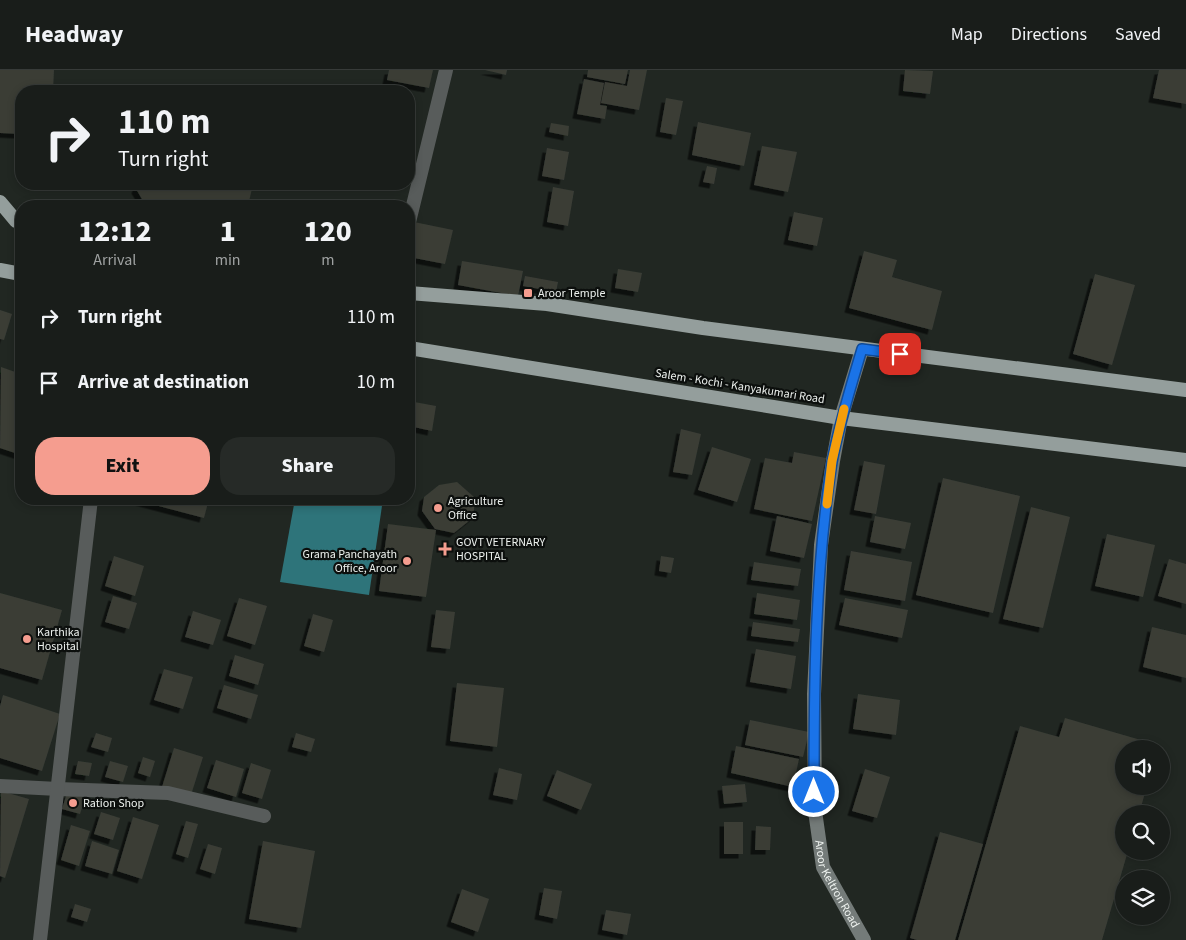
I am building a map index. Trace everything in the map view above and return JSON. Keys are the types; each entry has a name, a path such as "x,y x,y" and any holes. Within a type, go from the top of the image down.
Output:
{"highway":[{"path":"0,202 15,217"},
{"path":"0,219 15,221"},
{"path":"0,270 15,273"},
{"path":"415,293 548,304 703,328 1186,390"},
{"name":"Salem - Kochi - Kanyakumari Road","path":"415,349 842,418 1186,460"}],"main road":[{"name":"Aroor Keltron Road","path":"862,349 832,461 822,545 814,694 814,811 823,867 864,940"}],"street":[{"path":"414,200 446,70"},
{"path":"40,940 90,505"},
{"path":"0,786 168,793 264,816"}],"water":[{"path":"294,505 382,505 369,595 280,582"}],"building":[{"path":"0,70 54,70 53,85 15,85 15,134 0,133"},
{"path":"389,70 433,70 429,88 387,80"},
{"path":"485,70 507,70 506,75"},
{"path":"588,70 628,70 625,84 587,77"},
{"path":"630,70 647,70 639,110 601,103 605,82 627,86"},
{"path":"905,70 933,71 930,94 903,91"},
{"path":"1159,70 1186,70 1186,104 1153,98"},
{"path":"584,79 604,83 600,105 607,106 605,119 577,114"},
{"path":"666,98 683,101 676,135 660,132"},
{"path":"698,122 751,133 744,166 692,155"},
{"path":"551,123 569,126 568,136 549,132"},
{"path":"762,146 797,152 788,192 754,185"},
{"path":"547,148 569,152 564,180 542,176"},
{"path":"707,166 717,168 714,184 703,182"},
{"path":"553,187 574,191 568,226 547,222"},
{"path":"137,190 252,190 249,200 142,200"},
{"path":"794,212 823,218 817,246 788,240"},
{"path":"415,222 453,230 445,264 415,258"},
{"path":"864,251 897,260 892,277 942,291 932,330 849,308"},
{"path":"462,261 523,271 518,296 458,285"},
{"path":"618,269 642,273 638,292 615,288"},
{"path":"1095,274 1135,285 1112,365 1073,354"},
{"path":"525,276 558,282 556,292 523,286"},
{"path":"0,310 12,314 4,340 0,339"},
{"path":"1,367 15,372 15,453 0,448"},
{"path":"415,402 436,406 432,431 415,427"},
{"path":"681,429 701,434 692,475 673,472"},
{"path":"712,447 751,459 737,502 698,490"},
{"path":"794,452 826,458 812,521 754,509 765,458 792,463"},
{"path":"864,461 885,465 876,514 854,510"},
{"path":"943,478 1020,496 993,613 916,595"},
{"path":"457,482 474,497 474,517 454,533 435,529 422,511 424,497 439,485"},
{"path":"155,505 207,505 204,518"},
{"path":"1031,507 1070,517 1043,628 1003,619"},
{"path":"777,516 812,524 804,558 770,551"},
{"path":"875,516 911,523 905,549 870,542"},
{"name":"Grama Panchayath Office, Aroor","path":"388,524 436,530 426,597 379,591"},
{"path":"1107,534 1155,545 1143,597 1095,586"},
{"path":"851,551 912,562 905,601 844,590"},
{"path":"114,556 144,566 135,596 105,586"},
{"path":"661,556 674,558 671,573 659,571"},
{"path":"1169,559 1186,564 1186,604 1158,596"},
{"path":"754,562 801,569 798,586 751,580"},
{"name":"Karthika Hospital","path":"0,593 62,610 42,680 0,668"},
{"path":"757,593 800,600 797,620 754,614"},
{"path":"113,596 137,603 129,629 105,622"},
{"path":"239,598 267,606 255,645 227,636"},
{"path":"845,598 908,610 902,638 839,625"},
{"path":"436,610 455,612 450,649 431,647"},
{"path":"193,611 221,620 213,645 185,637"},
{"path":"313,614 333,620 324,652 304,646"},
{"path":"753,622 800,629 798,642 751,636"},
{"path":"1152,627 1186,635 1186,678 1143,667"},
{"path":"756,649 796,656 791,689 750,682"},
{"path":"235,655 264,664 258,685 229,676"},
{"path":"164,669 193,677 183,709 154,700"},
{"path":"457,683 504,688 497,747 450,741"},
{"path":"224,685 258,695 251,719 217,708"},
{"path":"858,694 900,700 896,735 853,729"},
{"path":"3,695 60,714 42,771 0,758 0,706"},
{"path":"1065,718 1141,740 1115,740 1115,795 1144,795 1142,805 1115,805 1115,860 1125,860 1122,870 1115,870 1115,896 1102,940 958,940 1020,726 1059,737"},
{"path":"750,720 809,732 803,757 745,745"},
{"path":"96,733 112,738 108,752 91,747"},
{"path":"296,733 315,739 311,752 292,747"},
{"path":"736,746 799,759 793,787 731,773"},
{"path":"174,748 203,757 191,795 162,787"},
{"path":"143,757 155,761 150,777 138,773"},
{"path":"216,760 244,769 236,797 207,788"},
{"path":"78,761 92,763 89,776 75,774"},
{"path":"110,761 128,766 123,782 105,777"},
{"path":"251,763 271,770 262,799 242,793"},
{"path":"499,768 522,774 517,800 493,795"},
{"path":"865,769 890,777 877,818 852,811"},
{"path":"557,770 592,784 581,810 547,796"},
{"path":"745,784 747,802 724,804 722,786"},
{"path":"1,791 29,799 5,878 0,876"},
{"name":"Ration Shop","path":"67,793 85,798 80,814 62,809"},
{"path":"101,812 120,818 113,840 94,834"},
{"path":"133,817 159,825 142,879 117,871"},
{"path":"186,821 198,824 188,858 176,854"},
{"path":"724,822 743,822 743,854 724,854"},
{"path":"71,825 90,831 79,866 61,860"},
{"path":"756,826 771,827 770,850 755,850"},
{"path":"940,832 983,844 955,940 917,940 910,938"},
{"path":"92,841 119,850 112,874 85,866"},
{"path":"263,841 315,851 301,928 249,919"},
{"path":"208,844 222,848 215,874 200,869"},
{"path":"544,888 562,891 557,919 539,915"},
{"path":"462,889 489,899 478,932 451,922"},
{"path":"75,904 91,909 87,922 71,917"},
{"path":"606,910 631,914 627,935 602,930"}],"slow traffic":[{"path":"827,504 832,461 844,409"}],"place":[{"name":"Aroor Temple","path":"528,293"},
{"name":"Agriculture Office","path":"438,508"},
{"name":"GOVT VETERNARY HOSPITAL","path":"445,549"},
{"name":"Grama Panchayath Office, Aroor","path":"407,561"},
{"name":"Karthika Hospital","path":"27,639"},
{"name":"Ration Shop","path":"73,803"}],"route":[{"path":"814,792 814,694 822,545 832,461 862,349 900,354"}]}
